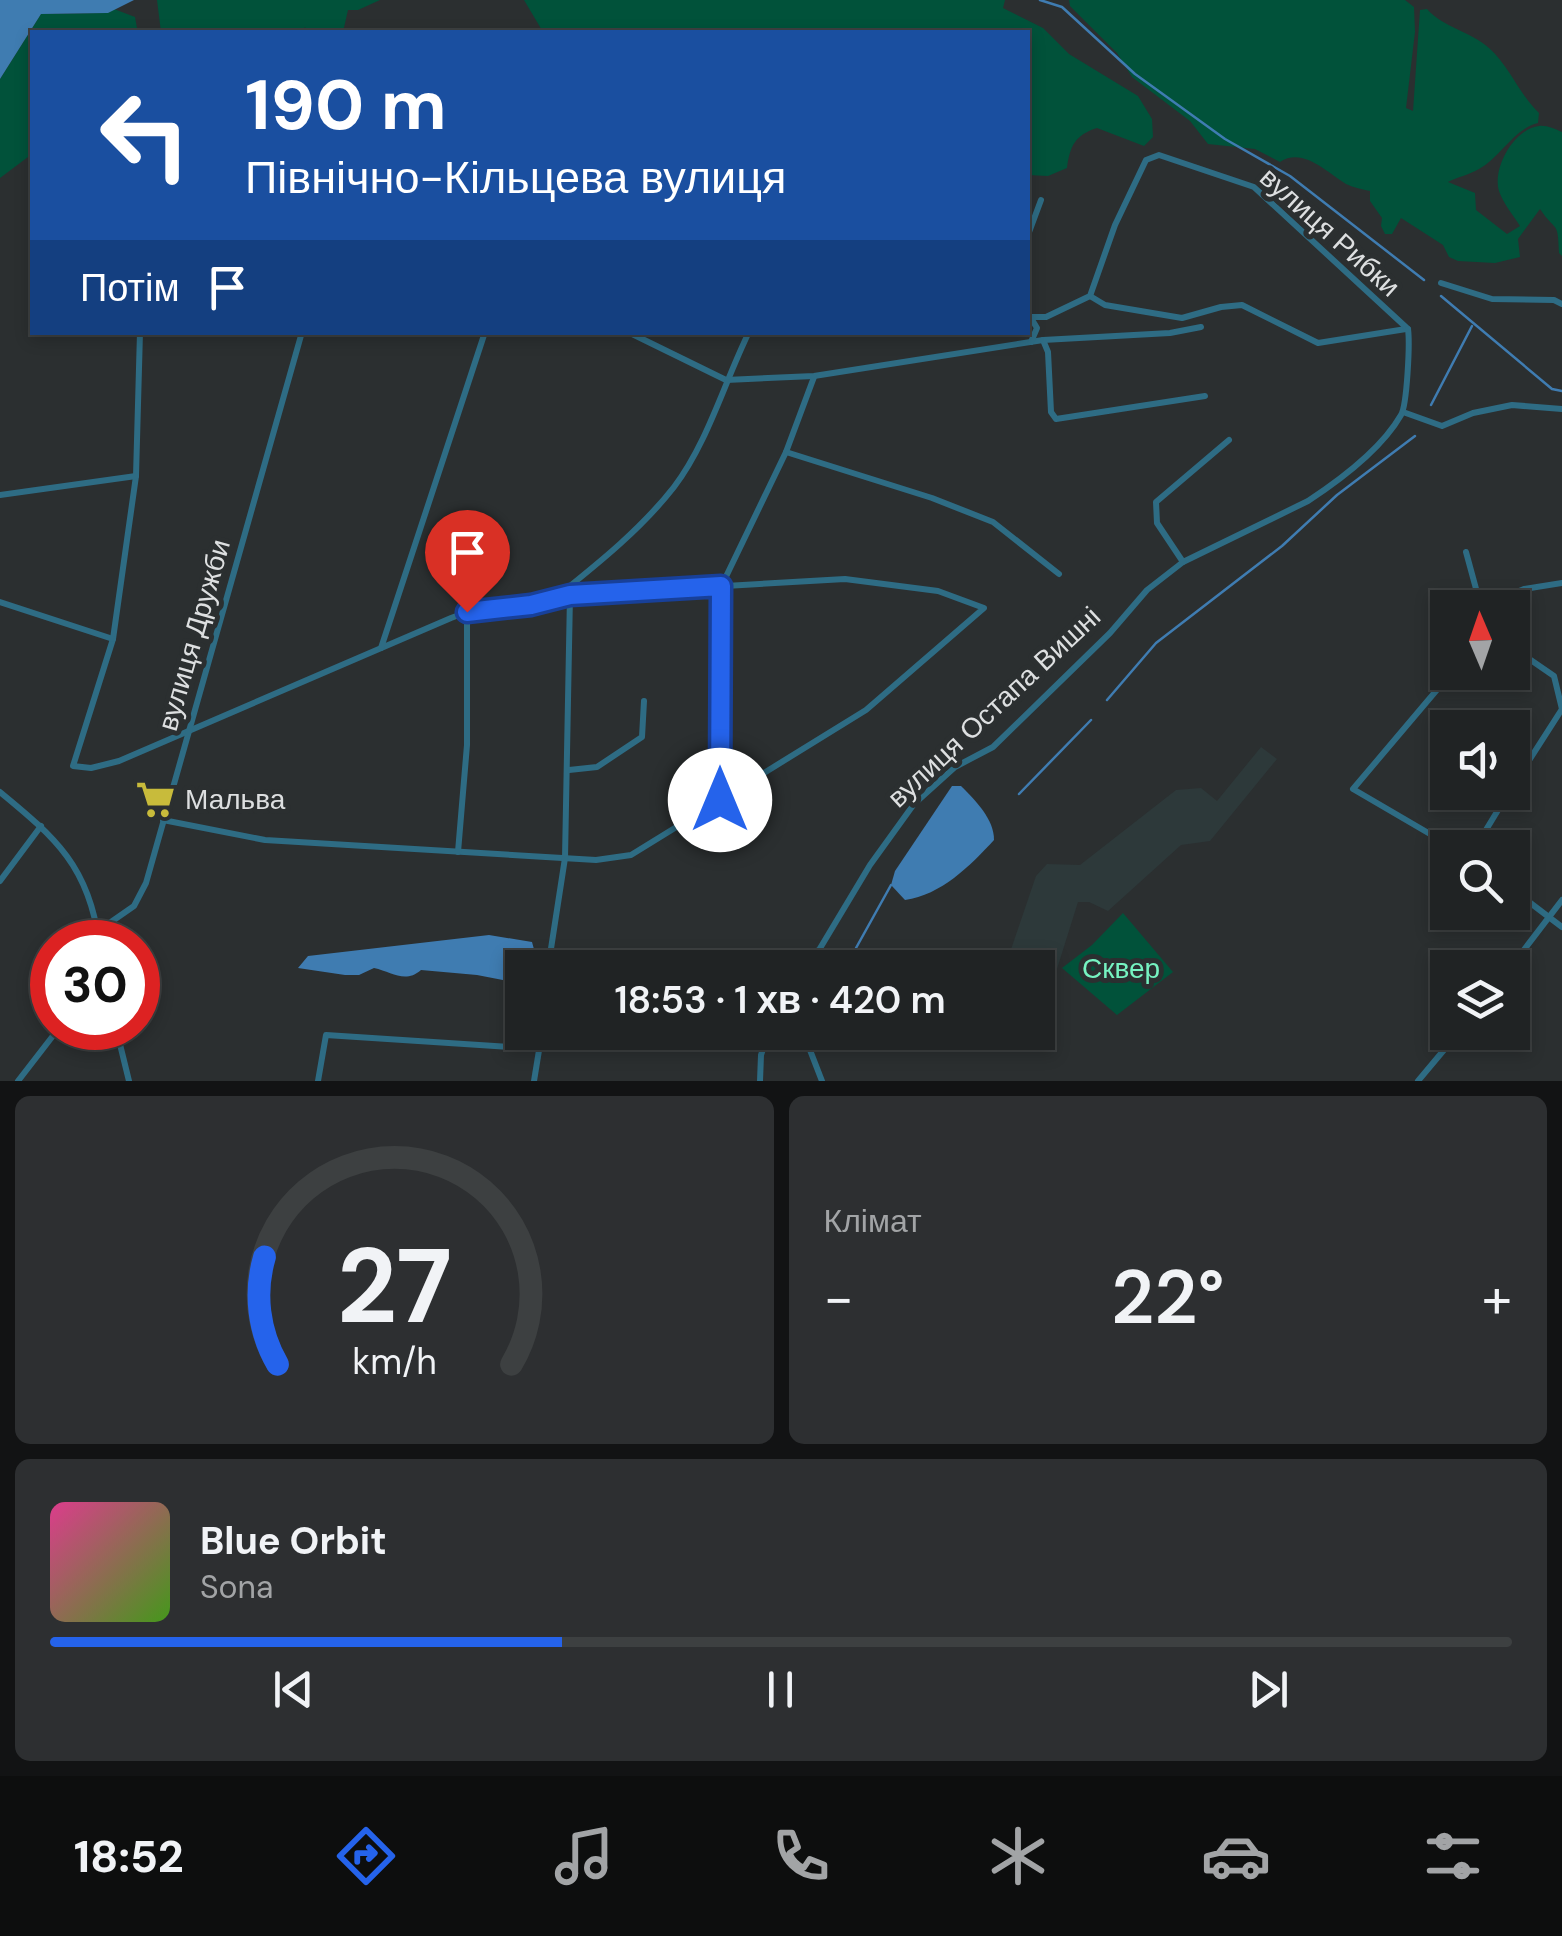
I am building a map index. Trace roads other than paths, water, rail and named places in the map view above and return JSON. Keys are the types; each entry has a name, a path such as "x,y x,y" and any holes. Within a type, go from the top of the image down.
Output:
{"street":[{"name":"вулиця Рибки","path":"1160,155 1254,187 1408,330 1318,343 1251,308 1220,307 1182,318 1104,305 1090,296 1146,160 1160,155"},
{"path":"1030,229 1040,200"},
{"path":"1441,283 1492,298 1554,300 1562,304"},
{"path":"1030,317 1051,315 1090,296"},
{"path":"1030,318 1037,328 1030,342"},
{"path":"634,335 726,380 814,376 1043,340 1201,328"},
{"path":"1408,330 1403,412 1442,426 1473,413 1512,405 1562,409"},
{"path":"140,335 136,476 113,639 73,766 91,768 119,761 467,612 570,595 845,579 938,591 984,608 866,710 631,855 596,860 265,840 163,820"},
{"name":"вулиця Дружби","path":"115,920 138,900 191,728 301,335"},
{"path":"381,648 484,335"},
{"path":"554,599 625,540 674,488 712,418 748,335"},
{"path":"1043,340 1048,352 1051,412 1059,420 1205,396"},
{"path":"720,800 721,586 786,452 814,376"},
{"name":"вулиця Остапа Вишні","path":"819,950 870,865 914,804 955,767 993,747 1110,633 1147,590 1183,562 1326,490 1380,442 1403,412"},
{"path":"1183,562 1157,523 1156,502 1228,440"},
{"path":"786,452 932,498 993,522 1059,574"},
{"path":"0,495 136,476"},
{"path":"1466,552 1477,590"},
{"path":"1522,590 1562,583"},
{"path":"550,950 565,858 570,595"},
{"path":"0,602 113,639"},
{"path":"458,852 466,745 467,612"},
{"path":"1530,659 1554,676 1562,709 1530,760"},
{"path":"1430,834 1353,789 1437,690"},
{"path":"568,770 597,767 642,737 644,701"},
{"path":"0,792 41,826 71,858 87,888 95,920"},
{"path":"0,881 41,826"},
{"path":"1524,950 1562,900"},
{"path":"1530,902 1562,927"},
{"path":"318,1081 326,1034 505,1047"},
{"path":"18,1081 42,1050"},
{"path":"121,1050 128,1081"},
{"path":"534,1081 540,1050"},
{"path":"760,1081 764,1050"},
{"path":"810,1050 822,1081"},
{"path":"1418,1081 1444,1050"}],"water":[{"path":"0,0 134,0 108,13 41,14 0,79"},
{"path":"952,786 961,786 978,804 988,818 994,840 943,886 905,900 891,885 895,871"},
{"path":"489,935 532,942 534,950 505,950 505,980 421,970 404,977 374,968 359,975 345,975 298,968 308,956"}],"waterway":[{"path":"1040,0 1062,7 1135,74 1225,139 1290,176 1424,280"},
{"path":"1441,296 1552,389 1562,391"},
{"path":"1431,405 1472,326"},
{"path":"1107,700 1156,643 1415,436"},
{"path":"1019,794 1091,720"},
{"path":"856,948 891,885"}],"place":[{"name":"Мальва","path":"155,799"}],"park label":[{"name":"Сквер","path":"1121,968"}]}
